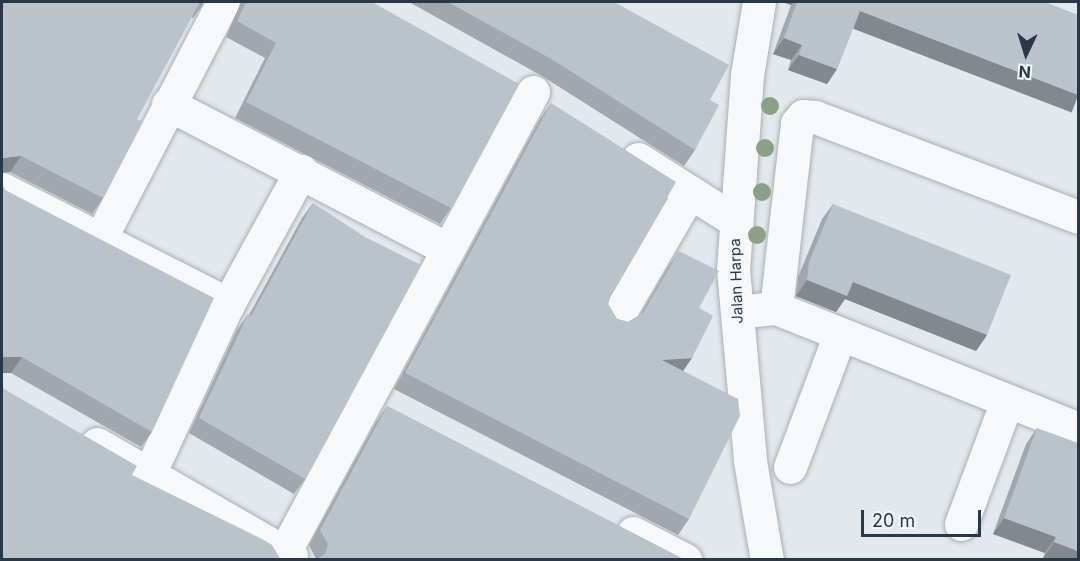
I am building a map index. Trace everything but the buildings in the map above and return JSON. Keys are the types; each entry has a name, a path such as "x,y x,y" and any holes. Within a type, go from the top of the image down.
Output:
{"street":[{"path":"101,237 168,104 223,2"},
{"name":"Jalan Harpa","path":"759,2 747,75 734,220 737,312 750,461 766,560"},
{"path":"716,58 747,75"},
{"path":"503,75 563,111"},
{"path":"70,429 287,557 368,397 533,92"},
{"path":"168,104 448,249"},
{"path":"776,308 797,123 803,116 815,117 1078,217"},
{"path":"612,142 734,220"},
{"path":"149,474 228,304 301,171"},
{"path":"2,189 101,237 228,304"},
{"path":"616,319 690,192"},
{"path":"737,312 776,308 1078,429"},
{"path":"790,467 840,334"},
{"path":"368,397 400,413"},
{"path":"961,524 1007,400"},
{"path":"602,517 685,560"}]}
